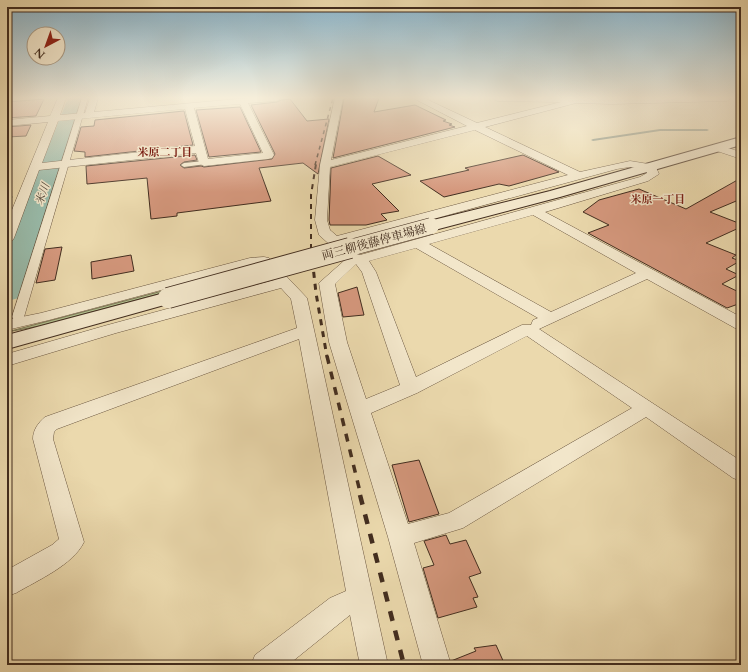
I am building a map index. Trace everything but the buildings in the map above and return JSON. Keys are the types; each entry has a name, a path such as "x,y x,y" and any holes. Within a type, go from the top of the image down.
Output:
{"main road":[{"name":"両三柳後藤停車場線","path":"10,337 168,298 741,141"}],"street":[{"path":"7,238 53,129"},
{"path":"10,337 63,165 77,129"},
{"path":"195,129 204,163 269,155 256,129"},
{"path":"333,129 325,165 321,220 324,232 357,259 369,272 410,388"},
{"path":"325,165 463,129"},
{"path":"483,129 579,176"},
{"path":"718,148 741,156"},
{"path":"38,167 200,149"},
{"path":"335,241 616,166 630,164 650,167 653,174 644,179 534,211 357,259 327,283 338,342 400,537 437,665"},
{"path":"534,211 741,324"},
{"path":"417,243 549,318"},
{"path":"10,337 43,317 250,262 264,261 299,298 374,665"},
{"path":"360,410 410,388 549,318 647,273"},
{"path":"10,337 92,334 284,282"},
{"path":"528,329 741,472"},
{"path":"7,584 62,553 72,542 43,439 43,433 46,427 52,422 305,331"},
{"path":"400,537 455,521 647,408"},
{"path":"264,665 339,607 360,598"}],"lane":[{"path":"184,165 204,163"}],"green space":[{"path":"166,290 170,291 40,326 7,332"}],"waterway":[{"name":"米川","path":"7,291 66,129"},
{"path":"593,140 660,130 707,130"}],"railway":[{"path":"315,165 325,129"},
{"path":"311,248 311,195 316,164"},
{"path":"311,248 316,293 327,357"},
{"path":"327,356 361,496"},
{"path":"360,495 404,665"}],"district":[{"name":"米原二丁目","path":"165,152"},
{"name":"米原一丁目","path":"658,199"}]}
